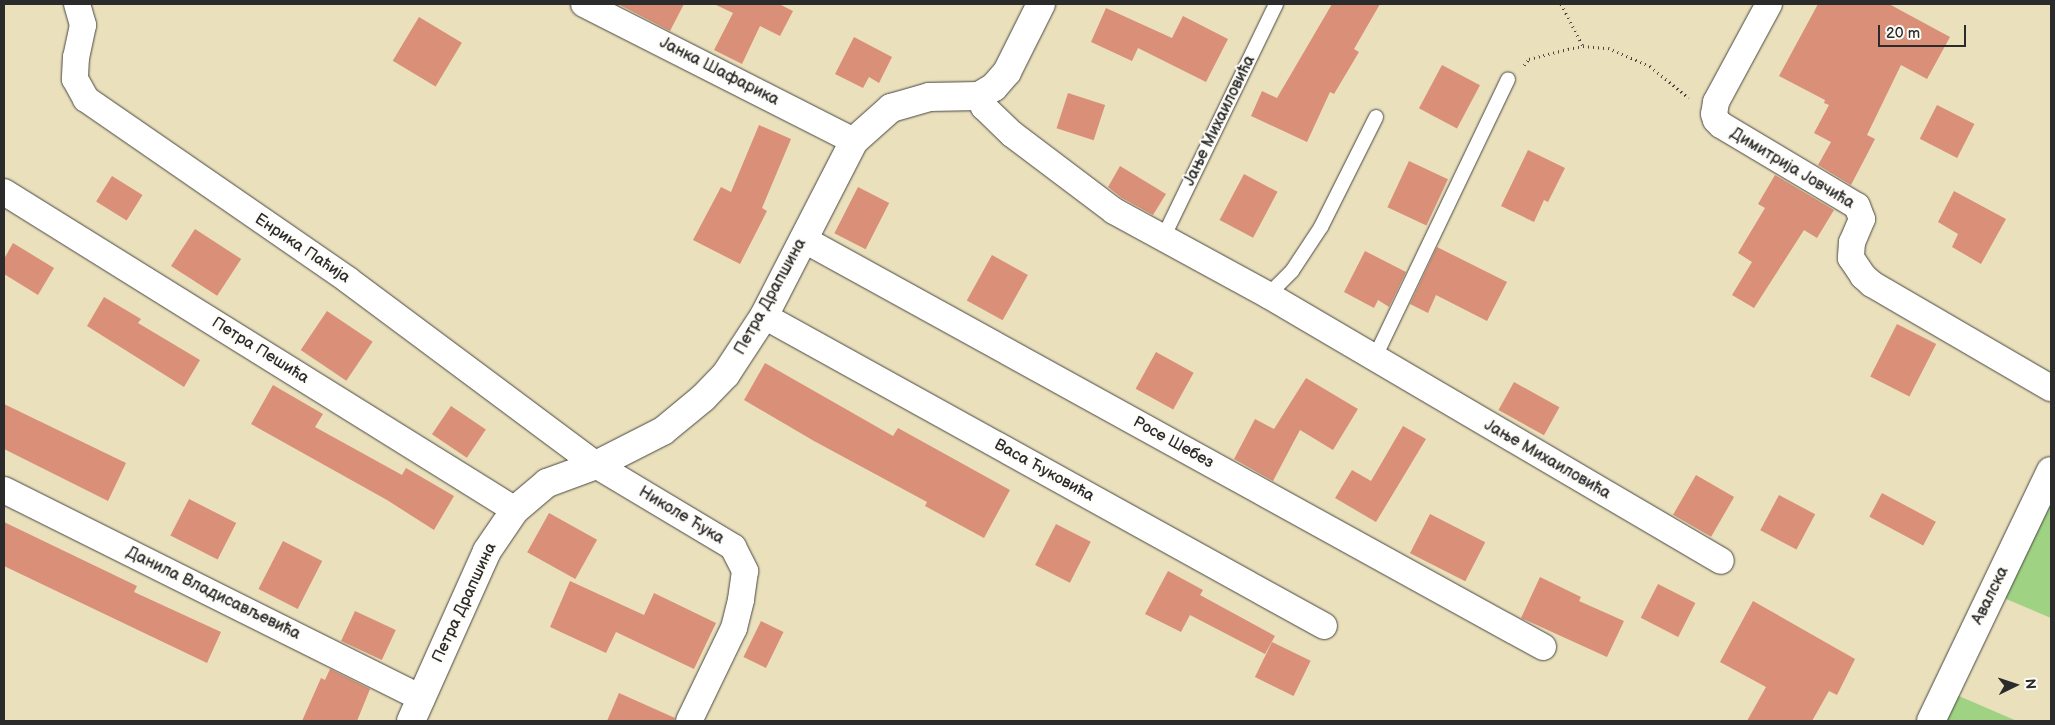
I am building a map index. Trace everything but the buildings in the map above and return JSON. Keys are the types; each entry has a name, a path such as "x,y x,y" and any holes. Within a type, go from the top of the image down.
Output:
{"street":[{"name":"Енрика Паћија","path":"76,4 83,25 76,57 75,79 86,99 348,280 596,465"},
{"name":"Јанка Шафарика","path":"584,4 854,141"},
{"path":"979,96 994,87 1006,72 1041,4"},
{"path":"1714,114 1716,102 1769,4"},
{"name":"Петра Драпшина","path":"417,709 487,551 516,510 547,484 596,465 663,430 703,398 726,374 764,316 854,141 891,108 929,97 964,98 979,96"},
{"name":"Јање Михаиловића","path":"979,96 984,107 992,116 1078,186 1114,211 1268,295 1721,561"},
{"name":"Димитрија Јовчића","path":"1714,114 1721,125 1858,206 1862,219 1852,242 1851,258 1863,276 1872,284 2051,388"},
{"name":"Петра Пешића","path":"4,192 516,510"},
{"name":"Росе Шебез","path":"803,238 1543,647"},
{"name":"Васа Ћуковића","path":"764,316 1324,626"},
{"name":"Николе Ћука","path":"596,465 733,547 745,571 734,628 689,721"},
{"name":"Авалска","path":"1931,721 2051,471"},
{"name":"Данила Владисављевића","path":"4,490 417,709"}],"lane":[{"name":"Јање Михаиловића","path":"1164,238 1276,4"},
{"path":"1374,358 1508,79"},
{"path":"1268,295 1292,272 1321,227 1376,118"}],"path":[{"path":"1560,4 1584,46"},
{"path":"1508,79 1529,59 1584,46 1608,48 1650,66 1696,104 1714,114"}],"green space":[{"path":"2051,471 2051,618 1992,593"},
{"path":"1945,690 2017,721 1931,721"}]}
